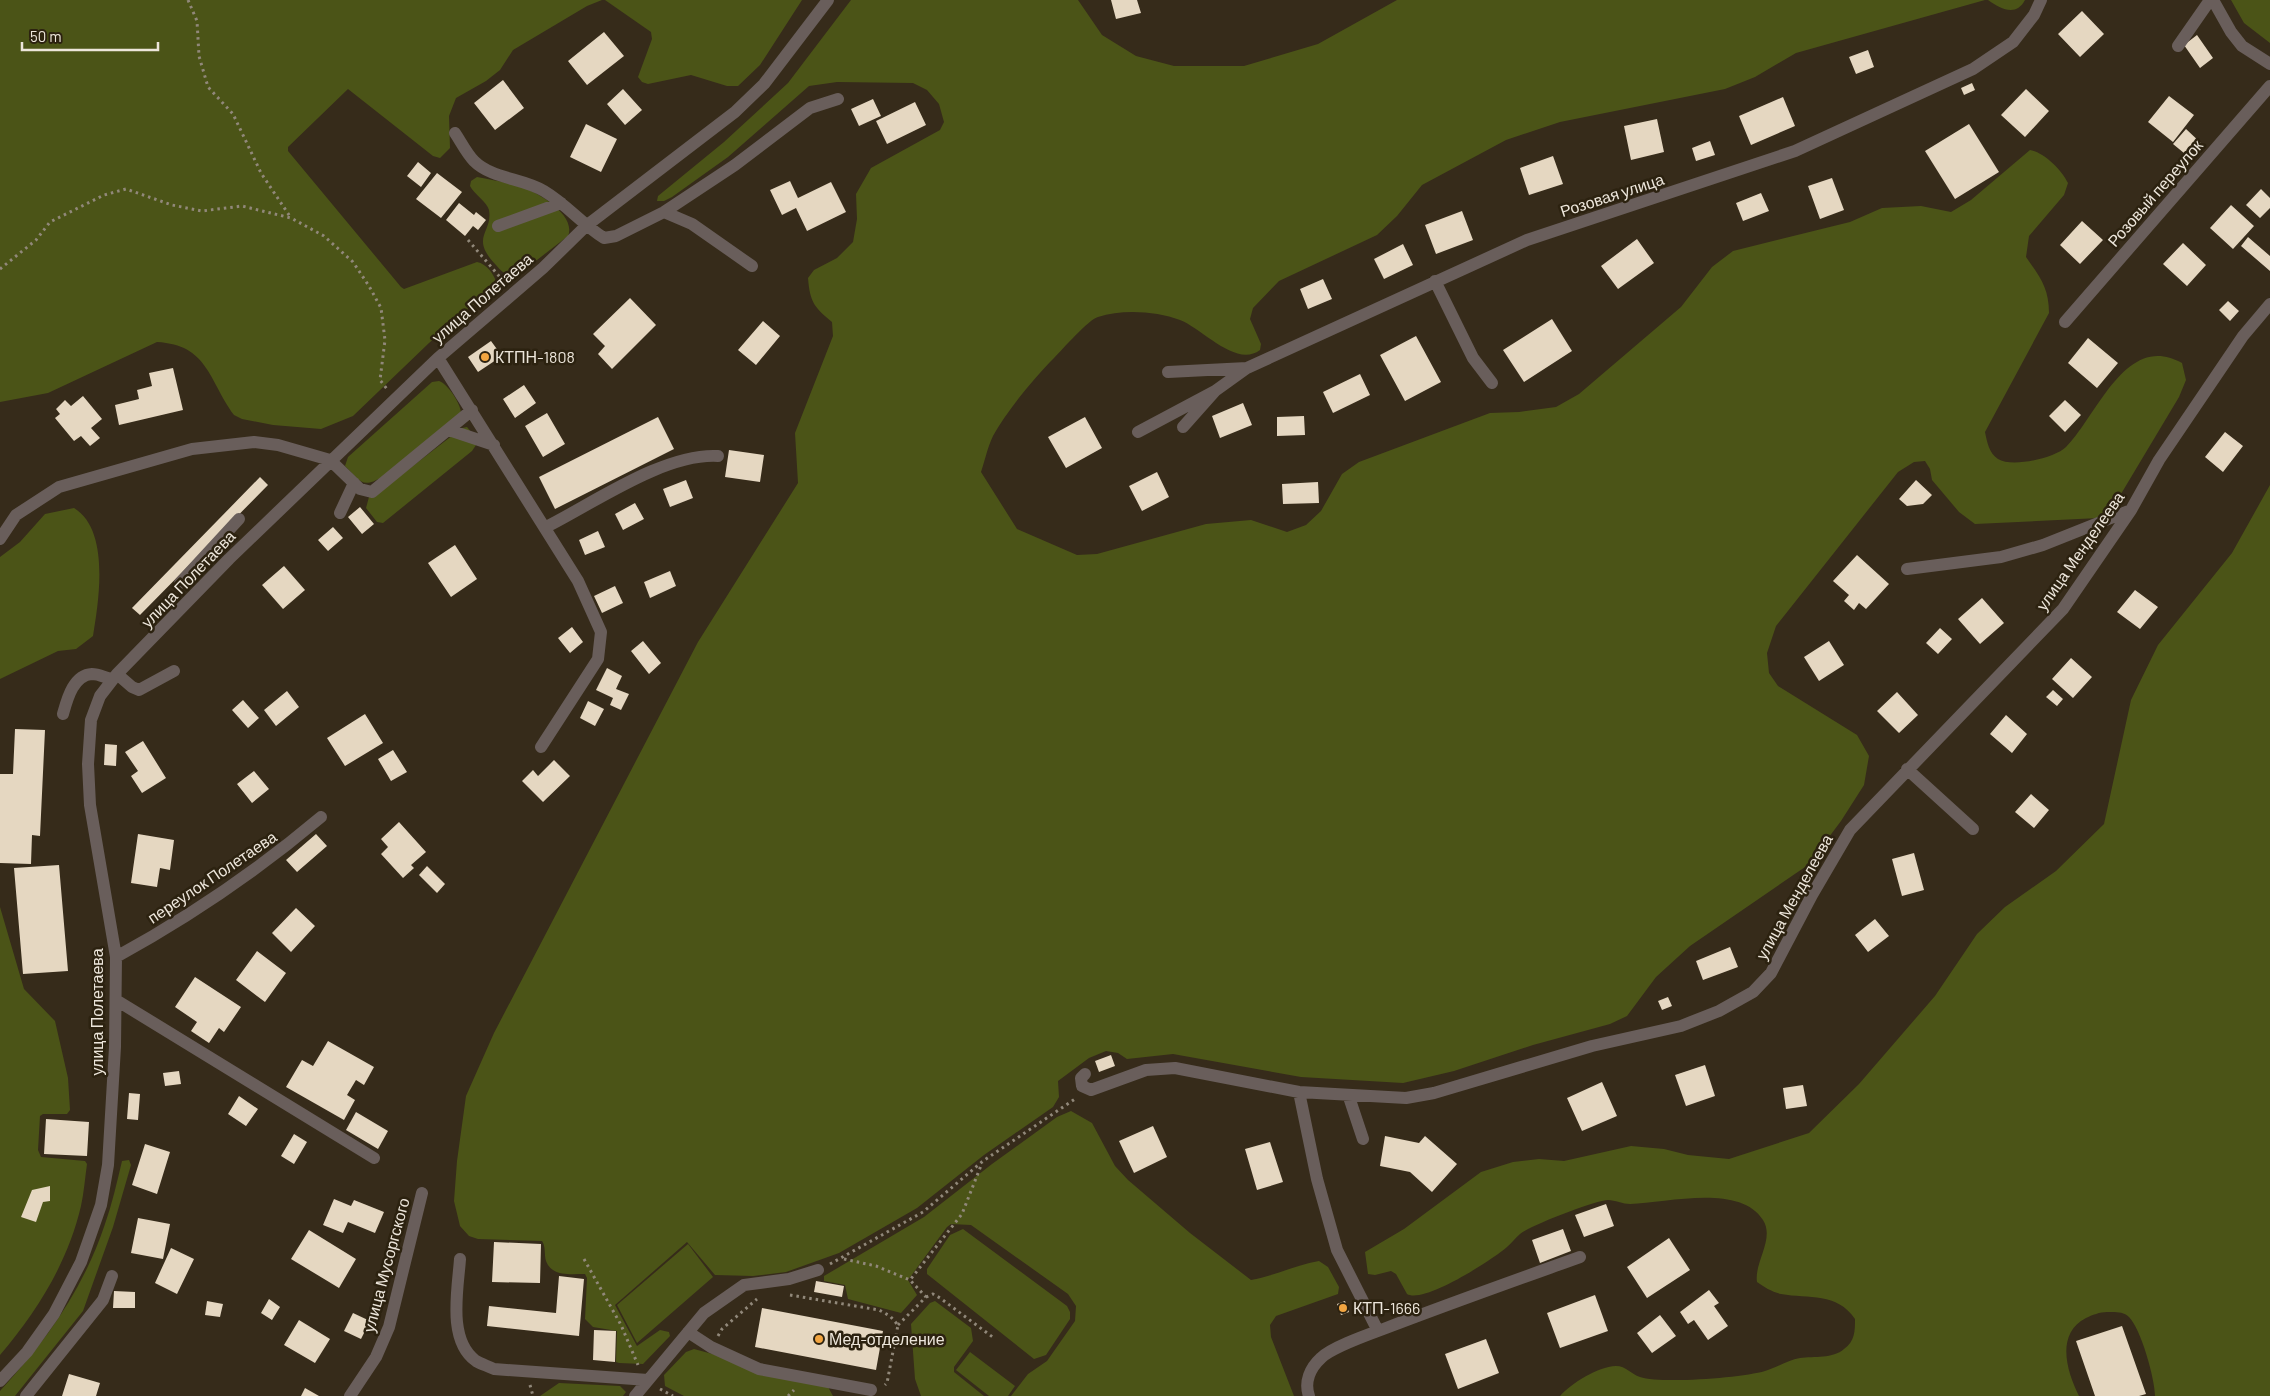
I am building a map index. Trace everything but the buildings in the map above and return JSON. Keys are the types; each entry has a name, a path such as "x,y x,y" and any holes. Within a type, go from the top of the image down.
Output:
{"street":[{"name":"улица Полетаева","path":"0,1381 27,1352 54,1314 81,1262 101,1205 108,1165 116,1000 116,957 90,805 88,764 91,720 100,696 115,676 230,559 330,460 438,358 543,268 586,226 735,112 764,84 828,0"},
{"name":"Розовая улица","path":"1168,372 1247,368 1527,240 1795,151 1973,69 2013,42 2034,16 2041,0"},
{"path":"2178,46 2211,0 2242,46 2270,64"},
{"name":"Розовый переулок","path":"2065,322 2270,86"},
{"path":"455,133 474,161 487,170 543,190 561,203 586,226 604,238 616,236 664,212 735,165 810,108 838,99"},
{"path":"498,226 561,203"},
{"path":"664,212 692,224 752,266"},
{"path":"1436,281 1473,358 1492,383"},
{"name":"улица Менделеева","path":"1091,1090 1146,1070 1175,1068 1299,1092 1349,1097 1406,1098 1434,1094 1592,1046 1680,1026 1719,1011 1753,992 1771,973 1812,895 1850,830 2063,609 2131,510 2159,460 2243,336 2270,304"},
{"path":"438,358 546,527 591,605 601,632 598,659 541,747"},
{"path":"1138,432 1215,391 1247,368"},
{"path":"1183,427 1215,391"},
{"path":"0,538 16,515 59,487 192,449 254,442 278,445 330,460 360,489 372,492 472,410"},
{"path":"448,430 494,446"},
{"path":"546,527 662,466 702,455 718,456"},
{"path":"340,513 354,483"},
{"path":"1907,569 2001,557 2043,545 2131,510"},
{"path":"180,583 239,519"},
{"path":"216,545 230,559"},
{"path":"63,714 68,698 81,678 92,674 115,676 140,690 174,672"},
{"path":"1908,769 1974,829"},
{"name":"переулок Полетаева","path":"116,957 198,910 286,846 321,817"},
{"path":"116,1000 374,1158"},
{"path":"1085,1074 1081,1078 1082,1086 1091,1090"},
{"path":"1299,1092 1317,1179 1337,1250 1378,1331"},
{"path":"1349,1097 1363,1139"},
{"name":"улица Мусоргского","path":"350,1396 376,1357 389,1327 422,1193"},
{"path":"1309,1396 1306,1387 1308,1378 1312,1368 1322,1357 1378,1331 1580,1257"},
{"path":"460,1259 458,1331 463,1344 475,1360 494,1369 648,1380"},
{"path":"635,1396 704,1314 744,1285 789,1279 818,1270"},
{"path":"26,1396 103,1300 112,1276"},
{"path":"688,1332 711,1347 759,1369 871,1390"}],"path":[{"path":"188,0 197,21 199,56 208,87 233,114 261,173 291,218"},
{"path":"0,269 36,240 50,222 104,195 126,189 172,205 202,211 242,206 291,218 324,236 353,262 369,286 381,308 385,340 380,380 394,400"},
{"path":"468,240 504,282"},
{"path":"818,1270 844,1258 923,1212 983,1161 1091,1090"},
{"path":"910,1280 962,1214 983,1161"},
{"path":"844,1258 876,1266 910,1280 926,1297"},
{"path":"584,1259 620,1325 635,1359 648,1380"},
{"path":"711,1347 722,1329 762,1294"},
{"path":"871,1390 879,1389 887,1384 898,1326 926,1297 933,1294 994,1338"},
{"path":"788,1295 879,1310 890,1316 898,1326"},
{"path":"656,1396 657,1387 673,1396"}],"green space":[{"path":"0,0 602,0 587,6 513,50 500,70 486,81 456,98 449,116 450,148 440,158 433,156 348,89 288,147 288,151 404,289 477,262 490,270 497,284 429,343 353,416 321,429 273,425 242,419 234,415 205,366 197,357 187,350 174,345 157,342 48,393 0,402"},
{"path":"605,0 802,0 760,65 738,86 727,86 691,75 648,84 642,82 638,77 652,39 651,32"},
{"path":"851,0 1078,0 1102,35 1136,56 1174,66 1244,66 1318,44 1397,0 1985,0 1796,53 1755,77 1725,89 1560,122 1506,140 1422,185 1397,216 1377,235 1279,281 1253,308 1250,319 1261,344 1260,350 1251,354 1230,351 1189,325 1171,317 1150,313 1128,312 1107,314 1094,319 1046,366 1013,406 993,436 981,472 1017,529 1077,555 1097,554 1206,524 1251,520 1287,532 1306,525 1321,511 1342,474 1359,462 1490,413 1519,412 1556,407 1579,394 1681,307 1712,267 1733,251 1850,222 1882,208 1921,206 1951,212 1971,200 2030,150 2041,154 2052,162 2068,183 2064,195 2029,236 2026,257 2045,290 2049,304 2049,313 1985,432 1992,454 2004,462 2023,462 2043,458 2060,451 2078,433 2115,381 2129,367 2145,358 2162,356 2182,363 2186,380 2179,397 2112,509 2099,518 1975,524 1959,512 1932,480 1930,469 1925,461 1914,462 1898,472 1776,626 1767,653 1769,673 1778,686 1857,735 1869,756 1864,785 1841,821 1808,865 1690,946 1656,977 1627,1016 1610,1024 1533,1045 1454,1071 1403,1083 1301,1077 1173,1054 1127,1059 1118,1053 1106,1051 1089,1058 1058,1081 1059,1097 1053,1107 984,1155 917,1208 839,1253 786,1272 753,1276 715,1275 687,1242 615,1305 637,1346 660,1330 669,1332 670,1336 643,1364 619,1363 616,1362 617,1331 593,1327 585,1319 587,1278 585,1274 563,1274 553,1270 546,1261 542,1241 478,1239 469,1236 460,1226 454,1201 457,1161 466,1096 494,1033 698,642 798,483 795,433 833,336 832,322 817,308 812,299 808,278 814,270 837,258 853,242 857,219 856,194 871,168 940,130 944,122 939,104 927,90 913,83 837,82 809,86 728,157 672,197 664,201 657,201 658,196 724,142 788,83"},
{"path":"1988,0 2025,0 2017,8 2008,10"},
{"path":"2231,0 2270,0 2270,43 2244,23"},
{"path":"477,177 520,186 536,193 554,205 567,220 568,236 515,277 504,273 488,256 484,248 483,241 488,224 489,210 470,186 471,181"},
{"path":"439,381 453,395 461,413 382,477 365,483 358,479 345,466 348,457 432,382"},
{"path":"467,427 476,438 476,445 472,451 383,523 377,522 366,508 369,497 378,493 462,428"},
{"path":"2270,485 2270,1396 2155,1396 2150,1367 2134,1323 2127,1315 2104,1312 2086,1318 2076,1325 2067,1343 2068,1365 2079,1396 1560,1396 1585,1376 1609,1367 1620,1366 1640,1377 1650,1379 1721,1378 1754,1374 1800,1358 1834,1354 1848,1346 1854,1332 1855,1319 1840,1304 1822,1298 1778,1293 1757,1282 1758,1267 1767,1235 1763,1220 1752,1209 1738,1202 1720,1198 1682,1199 1630,1204 1608,1200 1590,1204 1526,1230 1499,1253 1473,1270 1428,1293 1407,1294 1396,1274 1391,1271 1375,1275 1368,1274 1365,1252 1404,1229 1481,1172 1513,1162 1539,1159 1564,1161 1631,1146 1729,1159 1809,1133 1859,1084 1935,996 1977,934 2005,907 2056,871 2104,824 2131,700 2158,645 2232,553"},
{"path":"74,508 85,518 93,532 97,549 99,585 93,636 76,649 58,651 0,679 0,557 20,542 45,514"},
{"path":"0,907 24,989 55,1021 68,1078 70,1110 67,1114 43,1114 40,1116 38,1150 41,1157 85,1161 87,1164 81,1206 68,1247 50,1285 14,1339 0,1355"},
{"path":"1071,1111 1092,1123 1115,1166 1128,1180 1190,1233 1251,1280 1319,1261 1328,1267 1339,1287 1338,1294 1276,1316 1270,1325 1271,1337 1294,1396 1011,1396 1028,1374 1047,1361 1075,1321 1076,1306 1068,1294 971,1225 951,1224 947,1227 908,1280 917,1295 901,1313 848,1299 845,1285 824,1281 824,1276 924,1217 1057,1117"},
{"path":"129,1160 131,1165 113,1227 83,1311 15,1396 0,1396 0,1391 48,1334 74,1293 86,1271 105,1224 122,1161"},
{"path":"963,1229 1067,1306 1070,1312 1070,1319 1046,1355 1034,1359 927,1274 927,1269 950,1235"},
{"path":"688,1244 713,1277 637,1343 617,1305"},
{"path":"935,1301 971,1328 973,1341 954,1367 954,1372 984,1396 921,1396 915,1379 911,1324 930,1303"},
{"path":"694,1349 827,1385 833,1396 684,1396 665,1386 664,1375 686,1352"},
{"path":"970,1352 1015,1386 1008,1396 989,1396 956,1370"},
{"path":"559,1383 620,1386 626,1392 623,1396 540,1396"}],"place":[{"name":"КТПН-1808","path":"485,357"},
{"name":"КТП-1666","path":"1343,1308"},
{"name":"Мед-отделение","path":"819,1339"}]}
